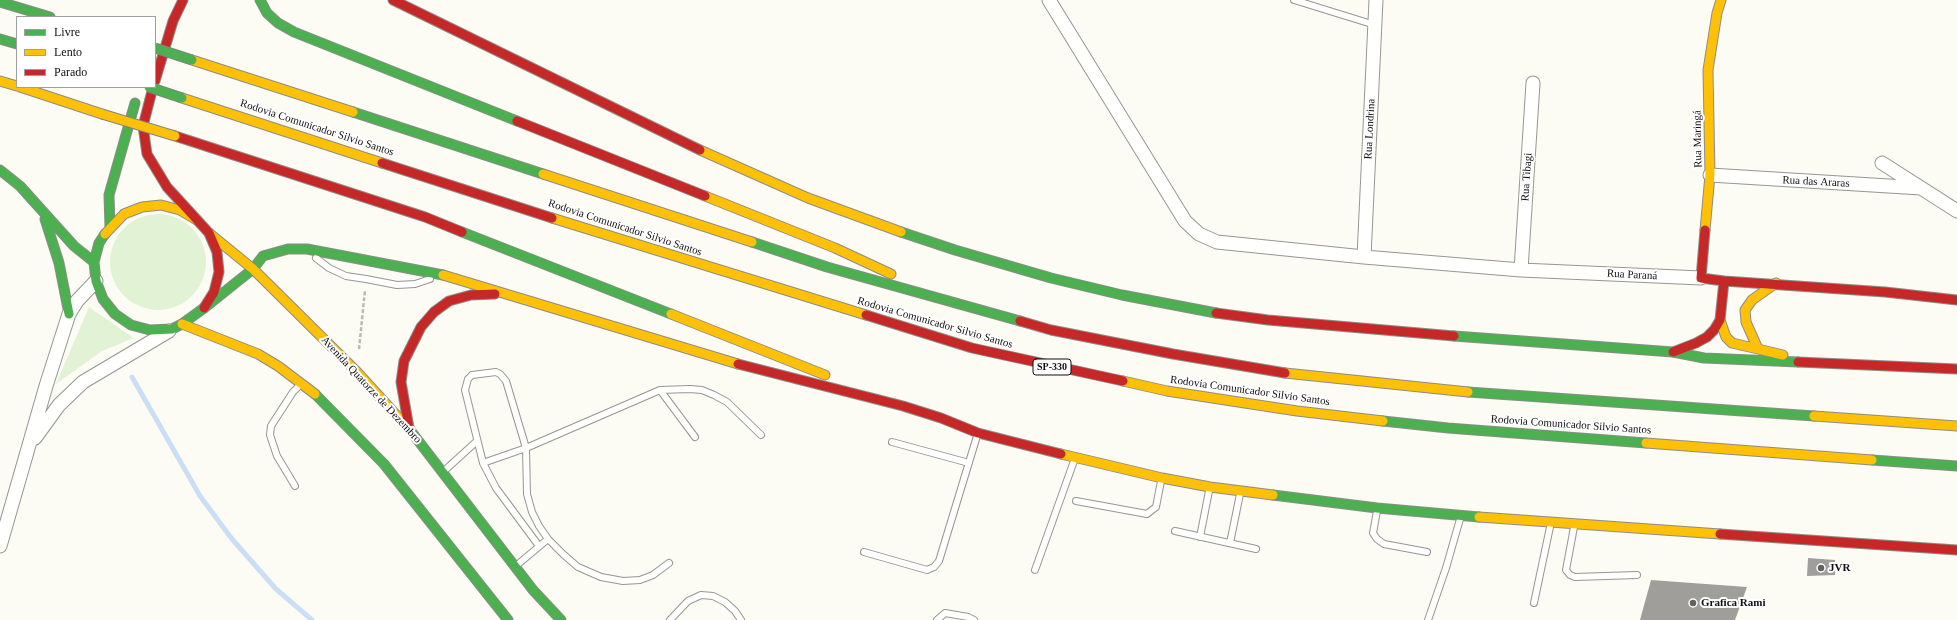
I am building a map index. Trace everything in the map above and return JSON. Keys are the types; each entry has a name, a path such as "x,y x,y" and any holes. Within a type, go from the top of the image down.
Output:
{"main road":[{"path":"156,79 173,21 183,0"},
{"path":"260,0 267,13 278,23 294,32 835,248 944,299"},
{"path":"393,0 709,154 808,198 878,224 948,247 1052,278 1152,301 1268,320 1533,343 1673,352 1704,358 1957,369"},
{"name":"Rua Maringá","path":"1701,278 1710,175 1708,70 1717,13 1721,0"},
{"path":"0,2 47,16"},
{"path":"0,39 16,44"},
{"name":"Rodovia Comunicador Silvio Santos","path":"156,48 827,267 1051,330 1173,354 1298,375 1452,391 1957,426"},
{"path":"0,81 16,86"},
{"path":"21,88 425,217 903,406"},
{"path":"153,88 143,126 147,154 154,168 167,187 209,233 217,252 219,272 214,292 203,309"},
{"name":"Rodovia Comunicador Silvio Santos","path":"153,88 583,227 972,348 1167,391 1297,411 1448,428 1957,466"},
{"path":"110,227 108,207 112,180 138,95"},
{"path":"0,170 20,186 74,246 94,262"},
{"path":"197,220 180,210 162,205 142,207 124,214 110,227 99,243 94,262 96,281 102,299 115,314 131,325 150,330 177,326 203,309 252,269 263,256 276,251 307,249 440,274 513,294 570,314 769,373 903,406 941,418 978,433 1075,458 1162,478 1210,487 1377,508 1461,516 1957,550"},
{"path":"40,207 60,263 69,314"},
{"name":"Avenida Quatorze de Dezembro","path":"209,233 252,269 357,372 409,428 533,590 561,620"},
{"name":"Rua Paraná","path":"1701,278 1724,281 1776,283 1957,300"},
{"path":"1724,281 1720,320 1726,336 1732,342 1740,346 1828,364"},
{"path":"1758,349 1750,335 1746,322 1745,310 1752,300 1776,283"},
{"path":"409,428 404,407 401,382 404,361 421,327 434,312 449,301 471,295 513,294"},
{"path":"1673,352 1707,337 1720,320"},
{"path":"177,326 258,354 302,383 321,399 384,464 508,620"}],"street":[{"name":"Rua Paraná","path":"1049,0 1185,221 1199,234 1217,242 1364,257 1521,270 1701,278"},
{"name":"Rua Londrina","path":"1364,257 1376,0"},
{"name":"Rua Tibagi","path":"1521,270 1533,83"},
{"path":"1882,163 1957,211"},
{"name":"Rua das Araras","path":"1710,175 1922,188"},
{"path":"0,546 46,386 69,314 78,301 96,281"},
{"path":"29,448 60,405 83,382 96,373 152,343 177,326"}],"lane":[{"path":"1294,0 1375,25"},
{"path":"307,249 329,268 346,276 366,280 397,285 415,284 425,282 440,274"},
{"path":"539,546 496,488 483,463 465,390 466,384 472,375 496,372 506,381 526,448 527,494 532,512 548,539 578,567 601,577 623,581 640,580 653,575 669,563"},
{"path":"295,486 277,456 270,435 271,426 292,392 302,383"},
{"path":"660,390 695,437"},
{"path":"483,463 526,448 660,390 702,390 714,395 727,402 761,434"},
{"path":"864,552 927,570 934,567 939,561 978,433"},
{"path":"443,472 477,441"},
{"path":"892,442 969,463"},
{"path":"1035,570 1075,458"},
{"path":"1076,501 1147,514 1156,506 1162,478"},
{"path":"1200,537 1210,487"},
{"path":"1230,543 1241,491"},
{"path":"1377,508 1373,533 1377,539 1384,544 1427,552"},
{"path":"1428,620 1446,568 1461,516"},
{"path":"1534,603 1549,540 1551,522"},
{"path":"1575,523 1566,570 1570,575 1575,577 1637,575"},
{"path":"1175,531 1256,549"},
{"path":"515,566 548,539"},
{"path":"670,620 688,602 701,595 713,596 725,602 735,611 741,620"},
{"path":"937,620 945,613 951,613 974,620"}],"path":[{"path":"357,372 366,280"}],"green space":[{"path":"158,214 176,217 192,228 203,244 206,262 203,280 192,296 176,307 158,310 140,307 124,296 113,280 110,262 113,244 124,228 140,217"},
{"path":"89,307 134,338 102,351 56,384"}],"building":[{"name":"JVR","path":"1808,558 1835,560 1835,575 1807,576"},
{"name":"Grafica Rami","path":"1651,580 1747,587 1735,620 1640,620"}],"waterway":[{"path":"132,377 200,496 232,539 276,589 312,620"}],"traffic: fast":[{"path":"260,0 267,13 278,23 294,32 517,121"},
{"path":"0,2 47,16"},
{"path":"0,39 16,44"},
{"path":"156,48 192,60"},
{"path":"152,88 182,98"},
{"path":"110,227 109,195 135,103"},
{"path":"353,112 543,174"},
{"path":"0,170 20,186 74,246 94,262"},
{"path":"45,219 59,263 69,314"},
{"path":"462,232 671,314"},
{"path":"901,232 955,250 1051,278 1122,295 1216,313"},
{"path":"105,234 99,243 94,262 96,281 103,299 115,314 131,325 150,330 172,329 182,324 204,308"},
{"path":"752,242 827,267 1020,321"},
{"path":"203,309 253,269 263,256 288,249 307,249 443,275"},
{"path":"1454,336 1673,352 1704,358 1798,362"},
{"path":"1468,392 1814,416"},
{"path":"315,394 384,464 508,620"},
{"path":"1383,421 1448,428 1646,443"},
{"path":"410,430 533,590 561,620"},
{"path":"1872,460 1957,466"},
{"path":"1273,495 1377,508 1479,517"}],"traffic: slow":[{"path":"1705,230 1710,175 1708,70 1717,13 1721,0"},
{"path":"192,60 353,112"},
{"path":"0,81 16,86"},
{"path":"23,88 102,114"},
{"path":"182,98 382,163"},
{"path":"102,114 175,136"},
{"path":"700,150 808,198 901,232"},
{"path":"543,174 752,242"},
{"path":"705,196 835,248 891,274"},
{"path":"105,234 124,214 142,207 161,205 180,210 197,220"},
{"path":"552,218 866,315"},
{"path":"209,233 253,269 357,372 410,430"},
{"path":"443,275 738,364"},
{"path":"1776,283 1752,300 1745,310 1746,322 1758,349 1783,355"},
{"path":"671,314 825,375"},
{"path":"1720,320 1726,337 1732,343 1758,349"},
{"path":"182,324 258,354 278,366 315,394"},
{"path":"1285,373 1468,392"},
{"path":"1123,381 1167,391 1297,411 1383,421"},
{"path":"1814,416 1957,426"},
{"path":"1646,443 1872,460"},
{"path":"1061,454 1162,478 1210,487 1273,495"},
{"path":"1479,517 1720,534"}],"traffic: jam":[{"path":"156,78 173,21 183,0"},
{"path":"393,0 700,150"},
{"path":"153,88 143,126 147,154 167,187 209,233 217,252 219,272 214,292 204,308"},
{"path":"517,121 705,196"},
{"path":"175,136 425,217 462,232"},
{"path":"382,163 552,218"},
{"path":"1705,230 1701,278 1724,281"},
{"path":"1673,352 1696,343 1707,337 1714,330 1720,320 1724,281 1885,292 1957,300"},
{"path":"409,428 401,382 404,361 421,327 434,312 449,301 471,295 495,294"},
{"path":"1216,313 1268,320 1454,336"},
{"path":"866,315 972,348 1123,381"},
{"path":"1020,321 1051,330 1173,354 1285,373"},
{"path":"1798,362 1957,369"},
{"path":"738,364 903,406 941,418 978,433 1061,454"},
{"path":"1720,534 1957,550"}],"place":[{"name":"JVR","path":"1821,568"},
{"name":"Grafica Rami","path":"1693,603"}]}
